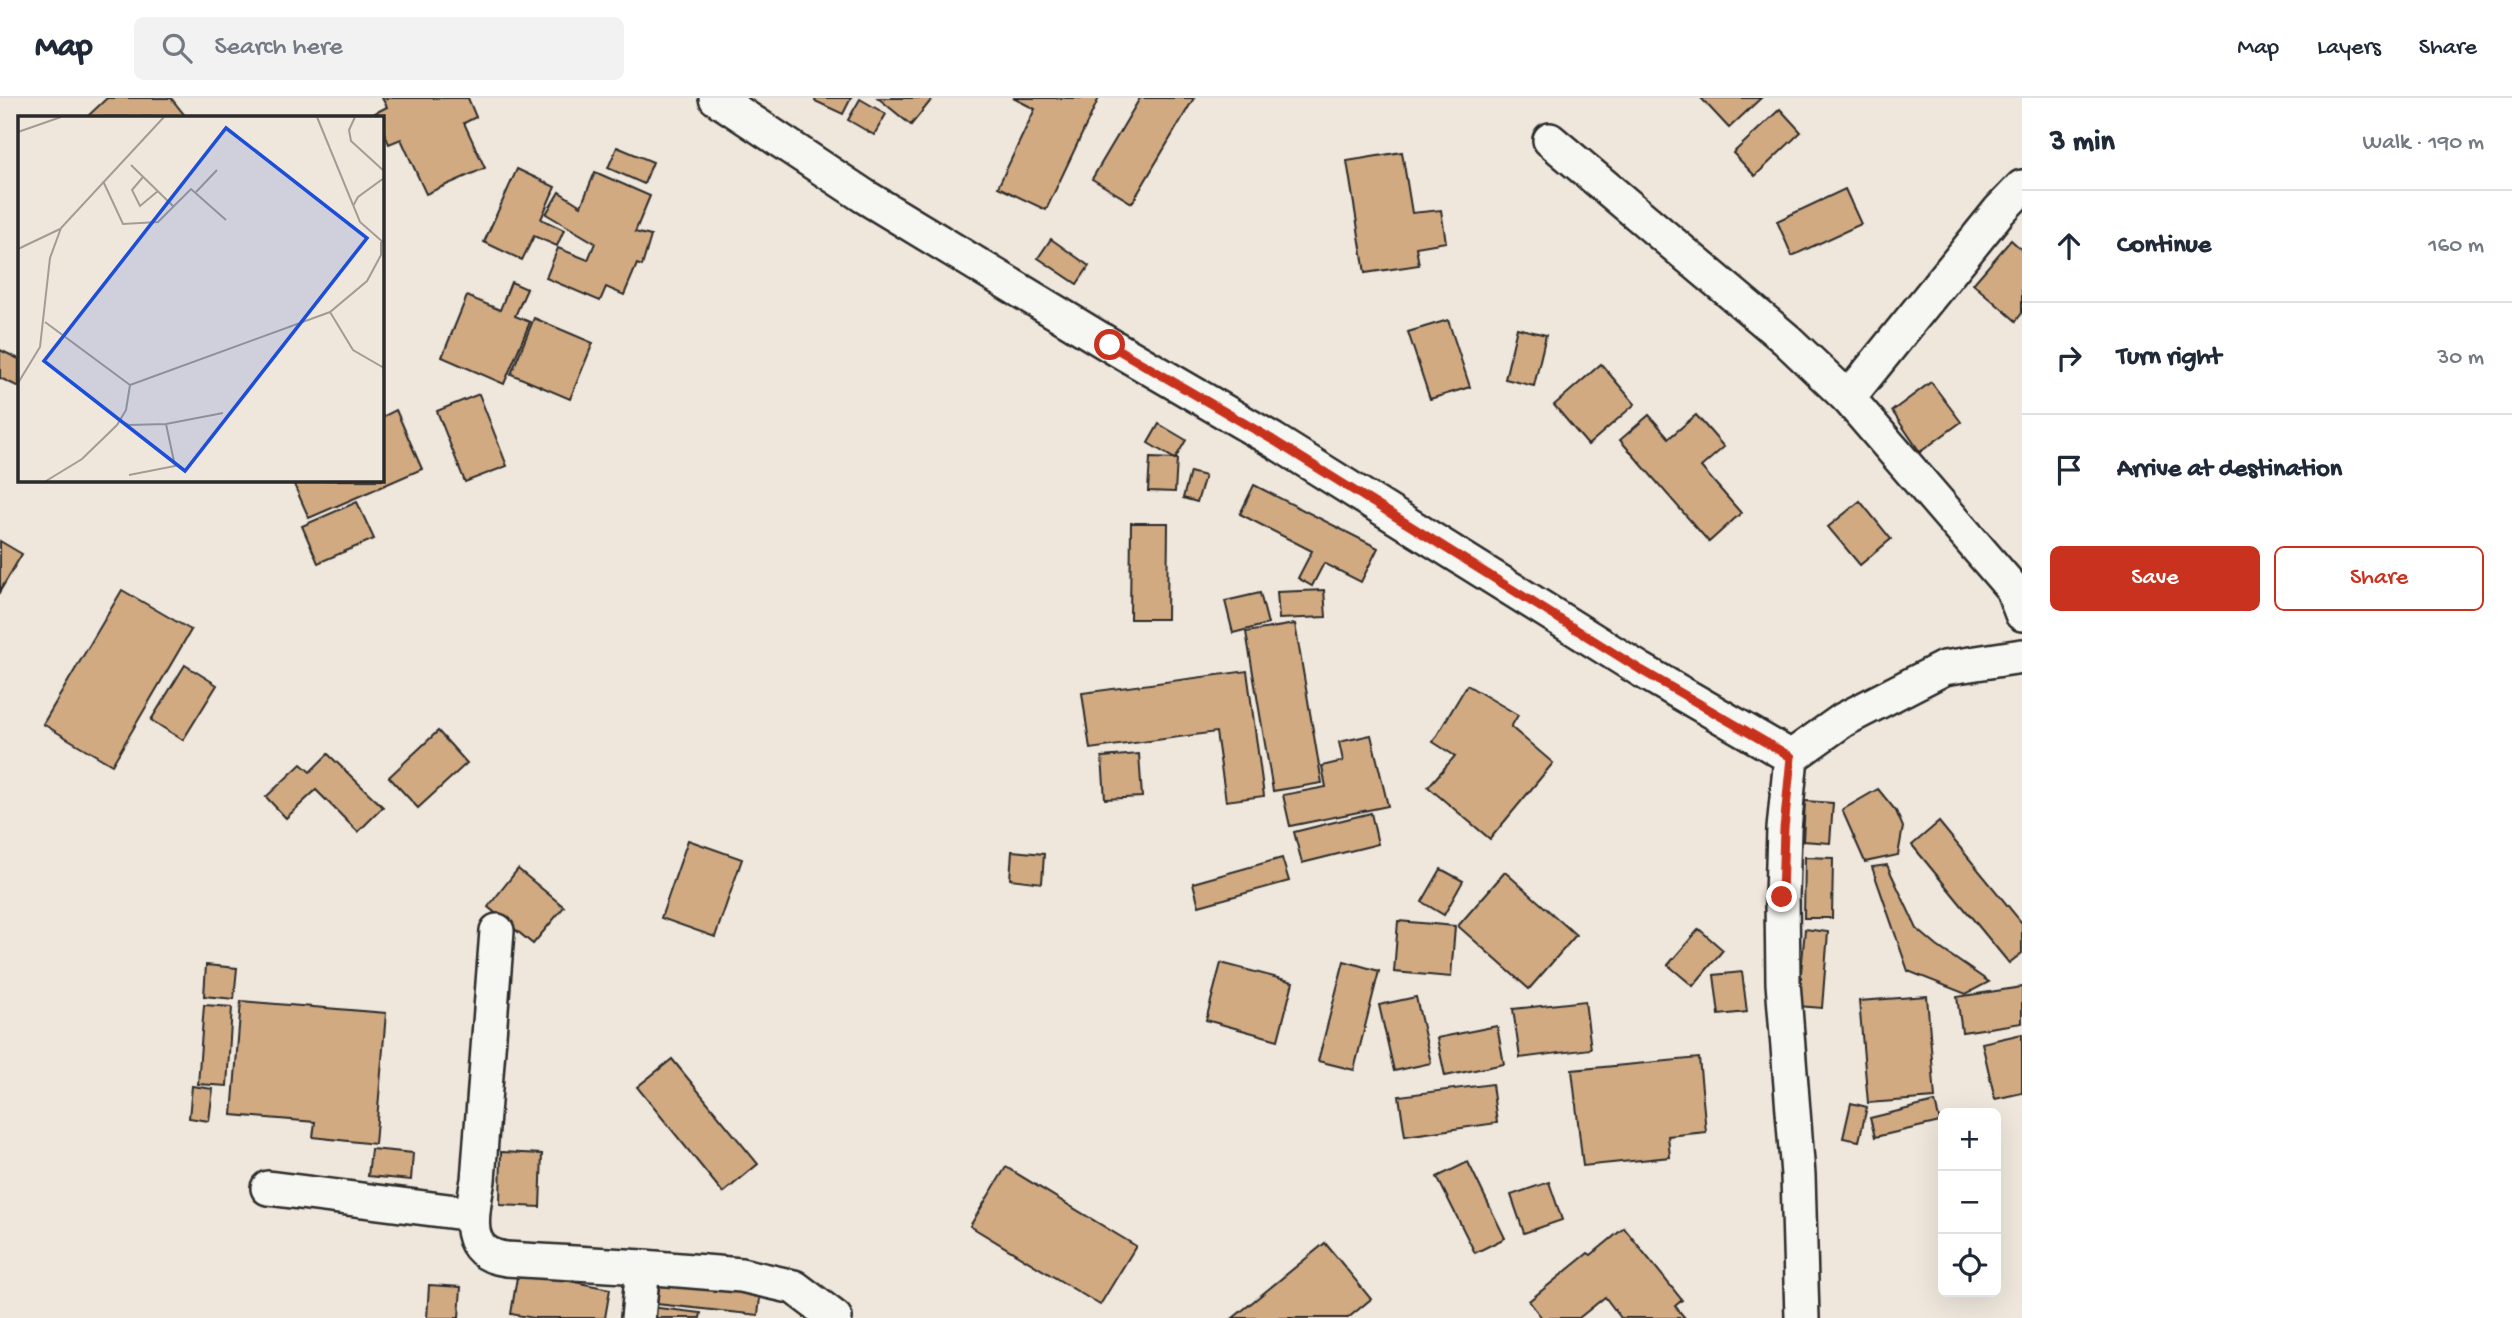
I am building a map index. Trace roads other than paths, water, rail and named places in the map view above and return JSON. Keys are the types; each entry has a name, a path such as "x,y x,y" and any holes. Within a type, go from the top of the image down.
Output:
{"street":[{"path":"716,98 864,196 1273,440 1641,670 1791,757"},
{"path":"1550,140 1787,340 1848,398 2012,588 2022,614"},
{"path":"1848,398 1998,211 2022,187"},
{"path":"1802,1318 1798,1175 1783,983 1783,856 1791,757 1843,720 1944,668 2022,656"},
{"path":"497,931 478,1180 472,1214 475,1240 481,1250 492,1257 741,1275 794,1287 835,1318"},
{"path":"268,1188 472,1214"},
{"path":"638,1318 643,1267"}]}
